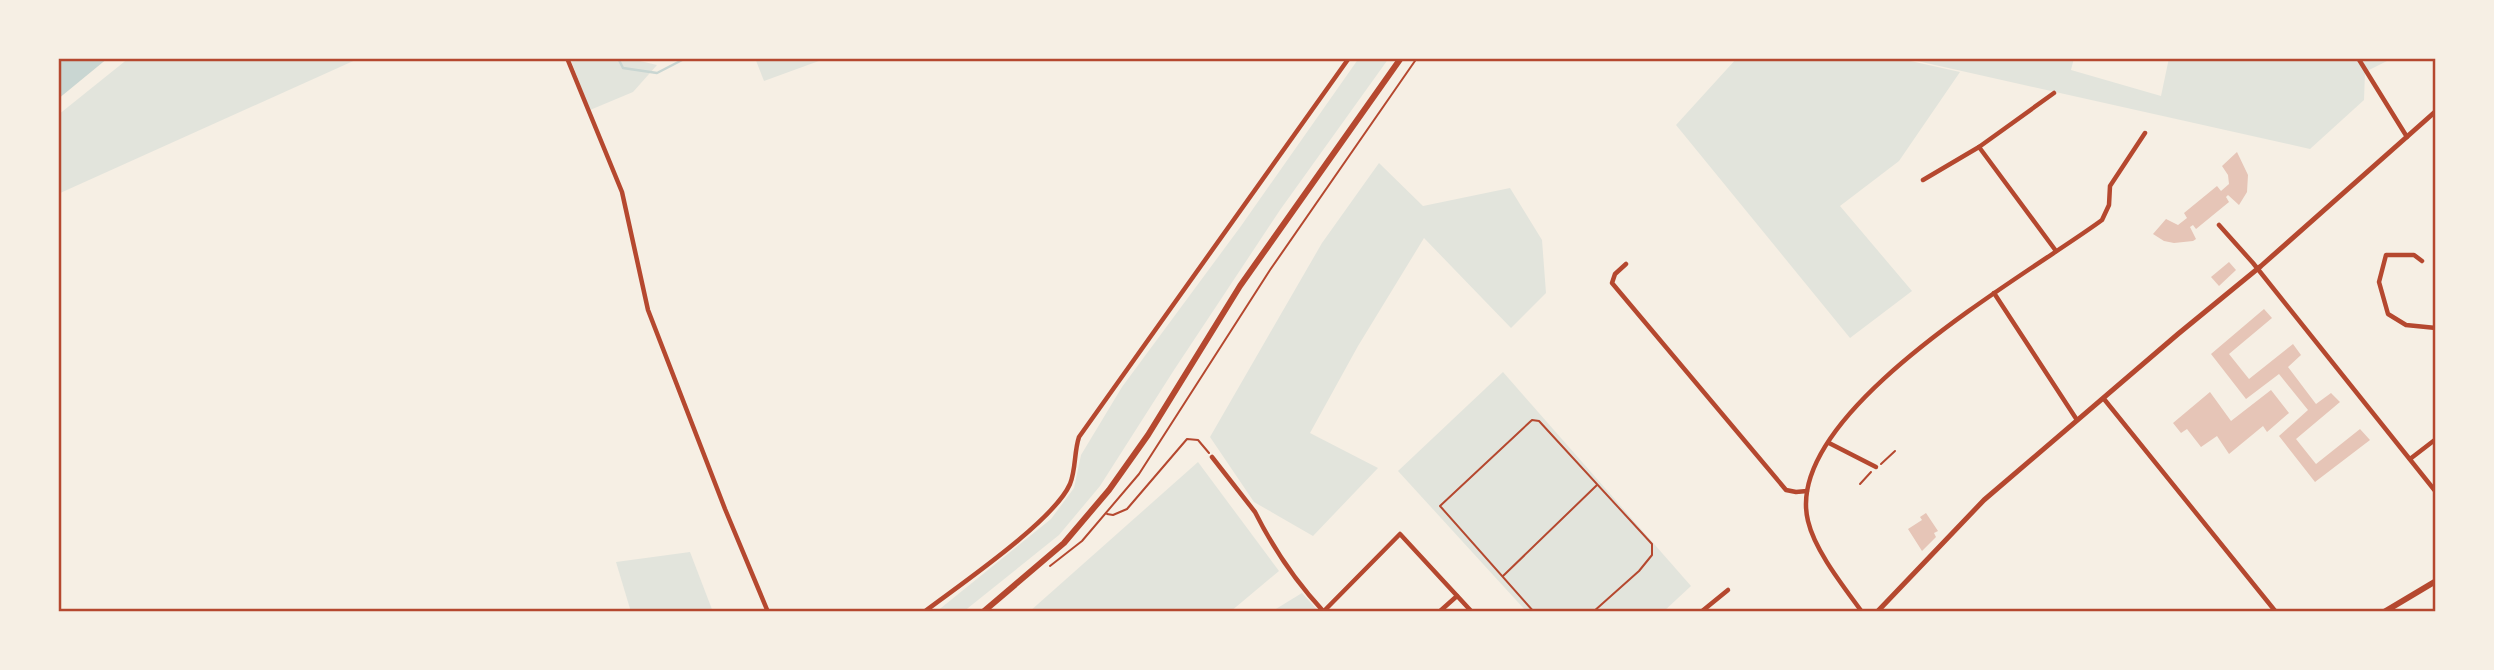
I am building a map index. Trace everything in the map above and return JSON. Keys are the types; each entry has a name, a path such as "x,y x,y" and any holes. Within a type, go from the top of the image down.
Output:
{"main road":[{"path":"983,612 1063,542 1109,490 1148,435 1240,286 1401,58"},
{"path":"2384,612 2436,581"}],"street":[{"path":"566,58 622,192 648,310 768,612"},
{"path":"923,612 1030,530 1066,491 1073,473 1079,437 1349,58"},
{"path":"2358,58 2407,137"},
{"path":"1923,180 1979,147 2054,93"},
{"path":"1877,612 1984,499 2258,269 2436,111"},
{"path":"1862,612 1829,565 1808,521 1807,491 1817,460 1836,430 1867,395 1943,328 2102,220 2109,205 2110,186 2145,133"},
{"path":"1979,147 2056,251"},
{"path":"2219,225 2258,269 2436,492"},
{"path":"2421,261 2414,255 2386,255 2379,282 2388,314 2406,325 2436,328"},
{"path":"1626,264 1615,274 1612,283 1786,490 1807,491"},
{"path":"1994,293 2078,421"},
{"path":"2104,399 2276,612"},
{"path":"2410,459 2436,439"},
{"path":"1829,443 1876,467"},
{"path":"1212,457 1255,512 1258,523 1288,569 1324,612 1400,534 1472,612"},
{"path":"1701,612 1728,590"},
{"path":"1439,612 1457,596"}],"path":[{"path":"1212,457 1198,440 1187,439 1127,509 1113,515 1106,513 1139,474 1270,270 1418,58"},
{"path":"1534,612 1440,506 1532,420 1539,421 1652,544 1652,555 1639,571 1593,612"},
{"path":"1503,576 1598,484"}],"shaded area":[{"path":"58,58 108,58 58,99"},
{"path":"129,58 360,58 58,194 58,115"},
{"path":"570,58 627,58 657,65 633,92 590,110"},
{"path":"755,58 827,58 764,81"},
{"path":"1359,58 1389,58 1280,210 1100,486 1059,535 963,612 936,612 1051,519 1074,488 1081,455 1122,387 1241,226"},
{"path":"1737,58 1897,58 1960,72 1899,161 1840,206 1912,291 1850,338 1676,125"},
{"path":"1904,58 2074,58 2071,70 2161,96 2169,58 2393,58 2365,72 2364,100 2310,149"},
{"path":"1379,163 1423,206 1510,188 1542,240 1546,293 1511,328 1424,238 1358,346 1310,433 1378,468 1313,536 1254,502 1210,437 1322,243"},
{"path":"1503,372 1691,586 1663,612 1527,612 1398,471"},
{"path":"1198,462 1279,571 1230,612 1029,612"},
{"path":"690,552 713,612 631,612 616,562"},
{"path":"1302,593 1319,612 1271,612"}],"building":[{"path":"2237,152 2248,175 2247,192 2239,205 2228,195 2226,197 2229,202 2196,229 2193,225 2190,227 2196,239 2193,241 2174,243 2164,241 2153,234 2166,219 2178,225 2187,218 2184,213 2217,186 2221,191 2229,184 2228,175 2222,166"},
{"path":"2229,262 2236,270 2219,286 2211,277"},
{"path":"2264,309 2272,318 2229,354 2249,379 2293,344 2301,355 2288,367 2316,404 2331,393 2340,402 2296,439 2316,464 2360,429 2370,440 2315,482 2279,436 2308,410 2279,374 2246,399 2211,354"},
{"path":"2271,390 2289,413 2267,432 2263,426 2229,454 2217,436 2201,447 2187,429 2181,433 2173,423 2210,392 2231,421"},
{"path":"1926,513 1938,531 1934,533 1936,537 1922,551 1908,529 1922,520 1920,517"}],"waterway":[{"path":"618,58 623,68 657,73 686,58"}]}
